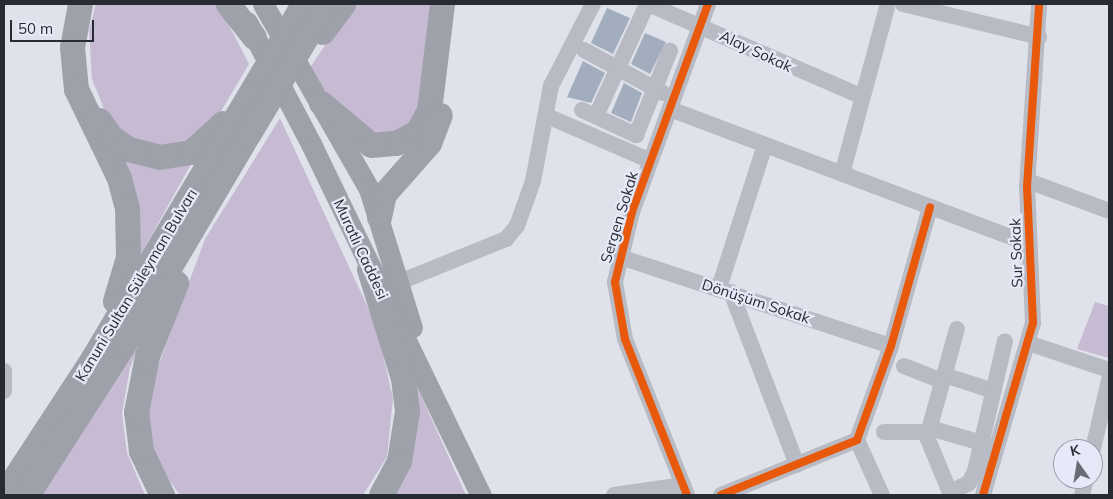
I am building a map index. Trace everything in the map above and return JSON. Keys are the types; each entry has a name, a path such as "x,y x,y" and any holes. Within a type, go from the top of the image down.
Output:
{"highway":[{"path":"80,4 72,47 76,89 119,178 129,224 124,277 93,358"},
{"path":"89,4 82,44 86,90 111,138 136,152 159,157 191,152 224,121 263,72 303,4"},
{"path":"228,4 254,37"},
{"path":"249,133 326,4"},
{"path":"249,133 278,100 322,32 343,4"},
{"path":"322,103 371,145 396,143 417,132 429,110 442,4"},
{"path":"379,217 384,194 394,178 422,152 435,132 456,4"},
{"name":"Kanuni Sultan Süleyman Bulvarı","path":"4,494 93,358 263,72"},
{"name":"Kanuni Sultan Süleyman Bulvarı","path":"27,495 215,193 249,133"},
{"path":"162,495 141,451 138,390 166,305 215,193"},
{"path":"369,269 403,378 407,411 399,461 381,495"}],"main road":[{"name":"Muratlı Caddesi","path":"238,4 312,146 369,269 481,495"},
{"name":"Muratlı Caddesi","path":"263,4 322,103 369,189 379,217 397,283 425,360 492,495"}],"street":[{"path":"397,283 506,239 525,210 547,116 551,86 593,4"},
{"path":"647,4 616,68 589,113 636,135 670,51"},
{"name":"Alay Sokak","path":"647,4 699,24 863,97"},
{"name":"Sergen Sokak","path":"685,490 620,325 615,282 620,257 651,161 699,24 708,4"},
{"path":"842,174 888,4"},
{"path":"903,4 1039,37"},
{"name":"Sur Sokak","path":"983,495 1033,323 1028,181 1039,37 1039,4"},
{"path":"584,50 655,89 671,104 765,145 1030,244"},
{"path":"547,116 651,161"},
{"path":"765,145 725,290 797,465"},
{"path":"1028,181 1109,211"},
{"path":"882,495 857,440 891,346 930,206"},
{"name":"Dönüşüm Sokak","path":"620,257 891,346"},
{"path":"957,328 929,430 951,494 969,483 982,443 1005,341"},
{"path":"1028,343 1109,370"},
{"path":"904,366 994,392"},
{"path":"4,371 4,391"},
{"path":"1095,439 1109,380"},
{"path":"884,432 929,430 982,443"},
{"path":"721,495 857,440"},
{"path":"614,495 685,490"}],"shaded area":[{"path":"96,4 218,4 249,64 210,130 197,141 148,149 110,124 92,79 89,30"},
{"path":"353,4 431,4 420,106 413,122 378,139 338,108 309,69"},
{"path":"280,118 376,325 393,398 387,457 363,495 180,495 152,457 147,396 205,239"},
{"path":"117,152 194,159 136,263"},
{"path":"1095,302 1109,306 1109,358 1077,349"},
{"path":"143,335 130,368 122,413 127,453 145,495 40,495"},
{"path":"412,376 466,495 387,495"}],"building":[{"path":"607,8 630,18 613,54 591,43"},
{"path":"645,33 666,42 650,74 631,64"},
{"path":"583,61 605,73 591,103 567,97"},
{"path":"624,83 642,93 631,122 611,113"}],"cycle path":[{"path":"687,495 625,339 615,282 632,212 708,4"},
{"path":"983,495 1033,323 1027,187 1039,4"},
{"path":"721,495 857,440 891,346 930,207"}]}
